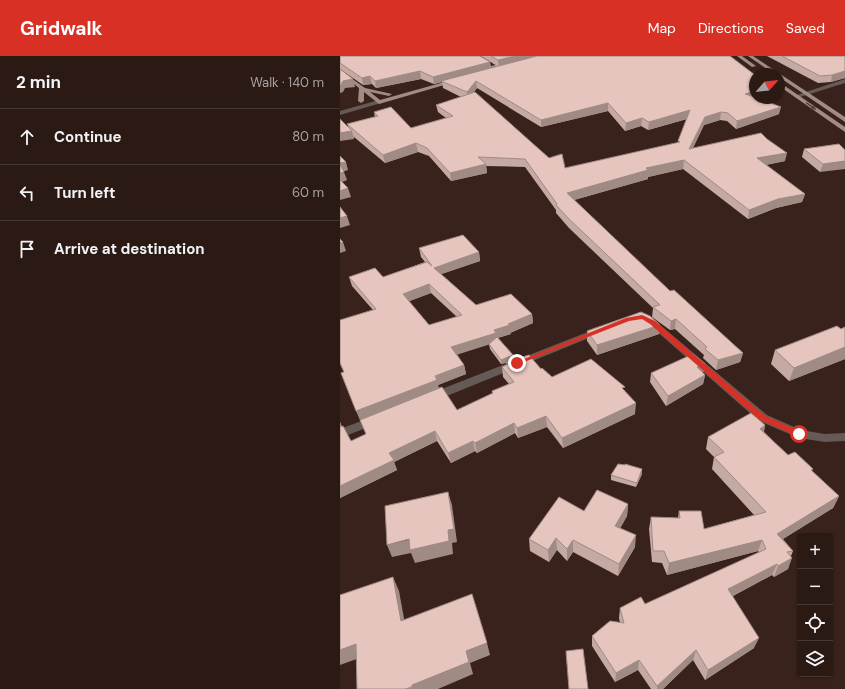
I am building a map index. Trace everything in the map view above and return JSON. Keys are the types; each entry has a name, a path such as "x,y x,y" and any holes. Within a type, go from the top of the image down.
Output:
{"main road":[{"path":"470,72 535,56"},
{"path":"739,56 755,68"},
{"path":"750,56 768,68"},
{"path":"476,76 541,59"},
{"path":"340,72 376,100 461,80"},
{"path":"376,100 389,94 456,76"},
{"path":"785,80 845,120"},
{"path":"785,88 845,130"},
{"path":"361,89 389,94"},
{"path":"361,89 361,101"}],"street":[{"path":"486,63 498,70"},
{"path":"797,96 845,82"},
{"path":"340,107 361,101 376,100"},
{"path":"340,113 376,100"},
{"path":"639,317 653,322 763,418 799,434 825,438 845,437"},
{"path":"421,402 606,328"},
{"path":"340,434 384,417"}],"building":[{"path":"340,56 480,56 490,62 433,77 420,71 375,81 370,76 362,78 340,63"},
{"path":"491,56 516,56 498,60"},
{"path":"537,56 730,56 749,70 749,93 745,94 749,95 749,104 773,104 781,107 737,121 728,113 721,112 705,117 689,149 761,133 787,153 757,158 805,194 778,199 749,210 684,160 646,168 648,170 567,193 670,291 674,290 743,353 718,360 705,349 707,347 676,319 671,321 653,307 660,305 556,205 557,204 525,159 478,157 486,164 450,173 427,148 416,143 383,155 347,124 378,116 374,112 391,107 411,128 453,116 436,105 475,92 549,158 562,154 565,168 680,142 678,141 690,110 649,122 642,118 626,123 608,103 541,120 476,81 467,92 441,81"},
{"path":"782,56 845,56 845,71 832,75 820,76"},
{"path":"340,69 353,79 343,81 340,85"},
{"path":"340,119 352,131 340,133"},
{"path":"839,144 845,150 845,161 823,164 804,149"},
{"path":"340,156 346,162 340,163"},
{"path":"340,165 344,172 340,173"},
{"path":"340,180 348,188 340,191"},
{"path":"340,207 347,216 340,218"},
{"path":"463,235 479,252 434,268 476,305 511,294 532,314 508,324 510,325 494,330 496,333 451,347 464,365 435,376 437,380 356,411 341,373 344,372 340,363 340,320 376,309 349,277 375,268 383,277 427,262 432,266 419,248","holes":["429,284 462,315 429,325 403,294"]},
{"path":"641,312 650,316 660,325 597,345 587,331"},
{"path":"837,326 841,329 845,327 845,347 794,368 775,350"},
{"path":"497,337 513,355 501,360 489,344"},
{"path":"693,354 705,364 697,367 705,375 668,396 651,373"},
{"path":"529,355 541,369 542,368 552,377 591,359 625,387 622,388 636,403 562,438 546,416 517,428 514,423 475,443 473,441 448,453 435,431 389,453 394,460 340,486 340,427 343,426 351,441 366,434 360,420 442,387 457,410 493,393 492,391 514,382 502,367 508,364 506,362"},
{"path":"751,413 765,425 760,429 788,455 795,452 813,469 811,470 839,496 777,534 793,551 787,552 792,558 728,589 759,638 708,670 696,650 657,686 639,660 616,673 592,636 610,621 624,623 620,608 641,597 645,604 766,549 762,540 669,563 664,551 653,551 651,517 680,518 679,511 701,511 704,529 766,512 714,457 724,452 708,437"},
{"path":"618,464 625,464 642,469 637,483 611,475"},
{"path":"597,490 628,504 615,526 636,535 619,564 573,540 567,549 556,538 548,550 529,539 559,497 584,511"},
{"path":"448,492 454,529 448,530 449,541 410,550 409,539 387,545 385,506"},
{"path":"393,577 401,621 472,594 487,643 466,651 469,662 412,685 412,687 405,689 357,689 356,644 340,650 340,595"},
{"path":"583,649 588,689 569,689 566,651"}],"route":[{"path":"517,363 628,320 639,317 646,318 653,322 763,418 799,434"}]}
